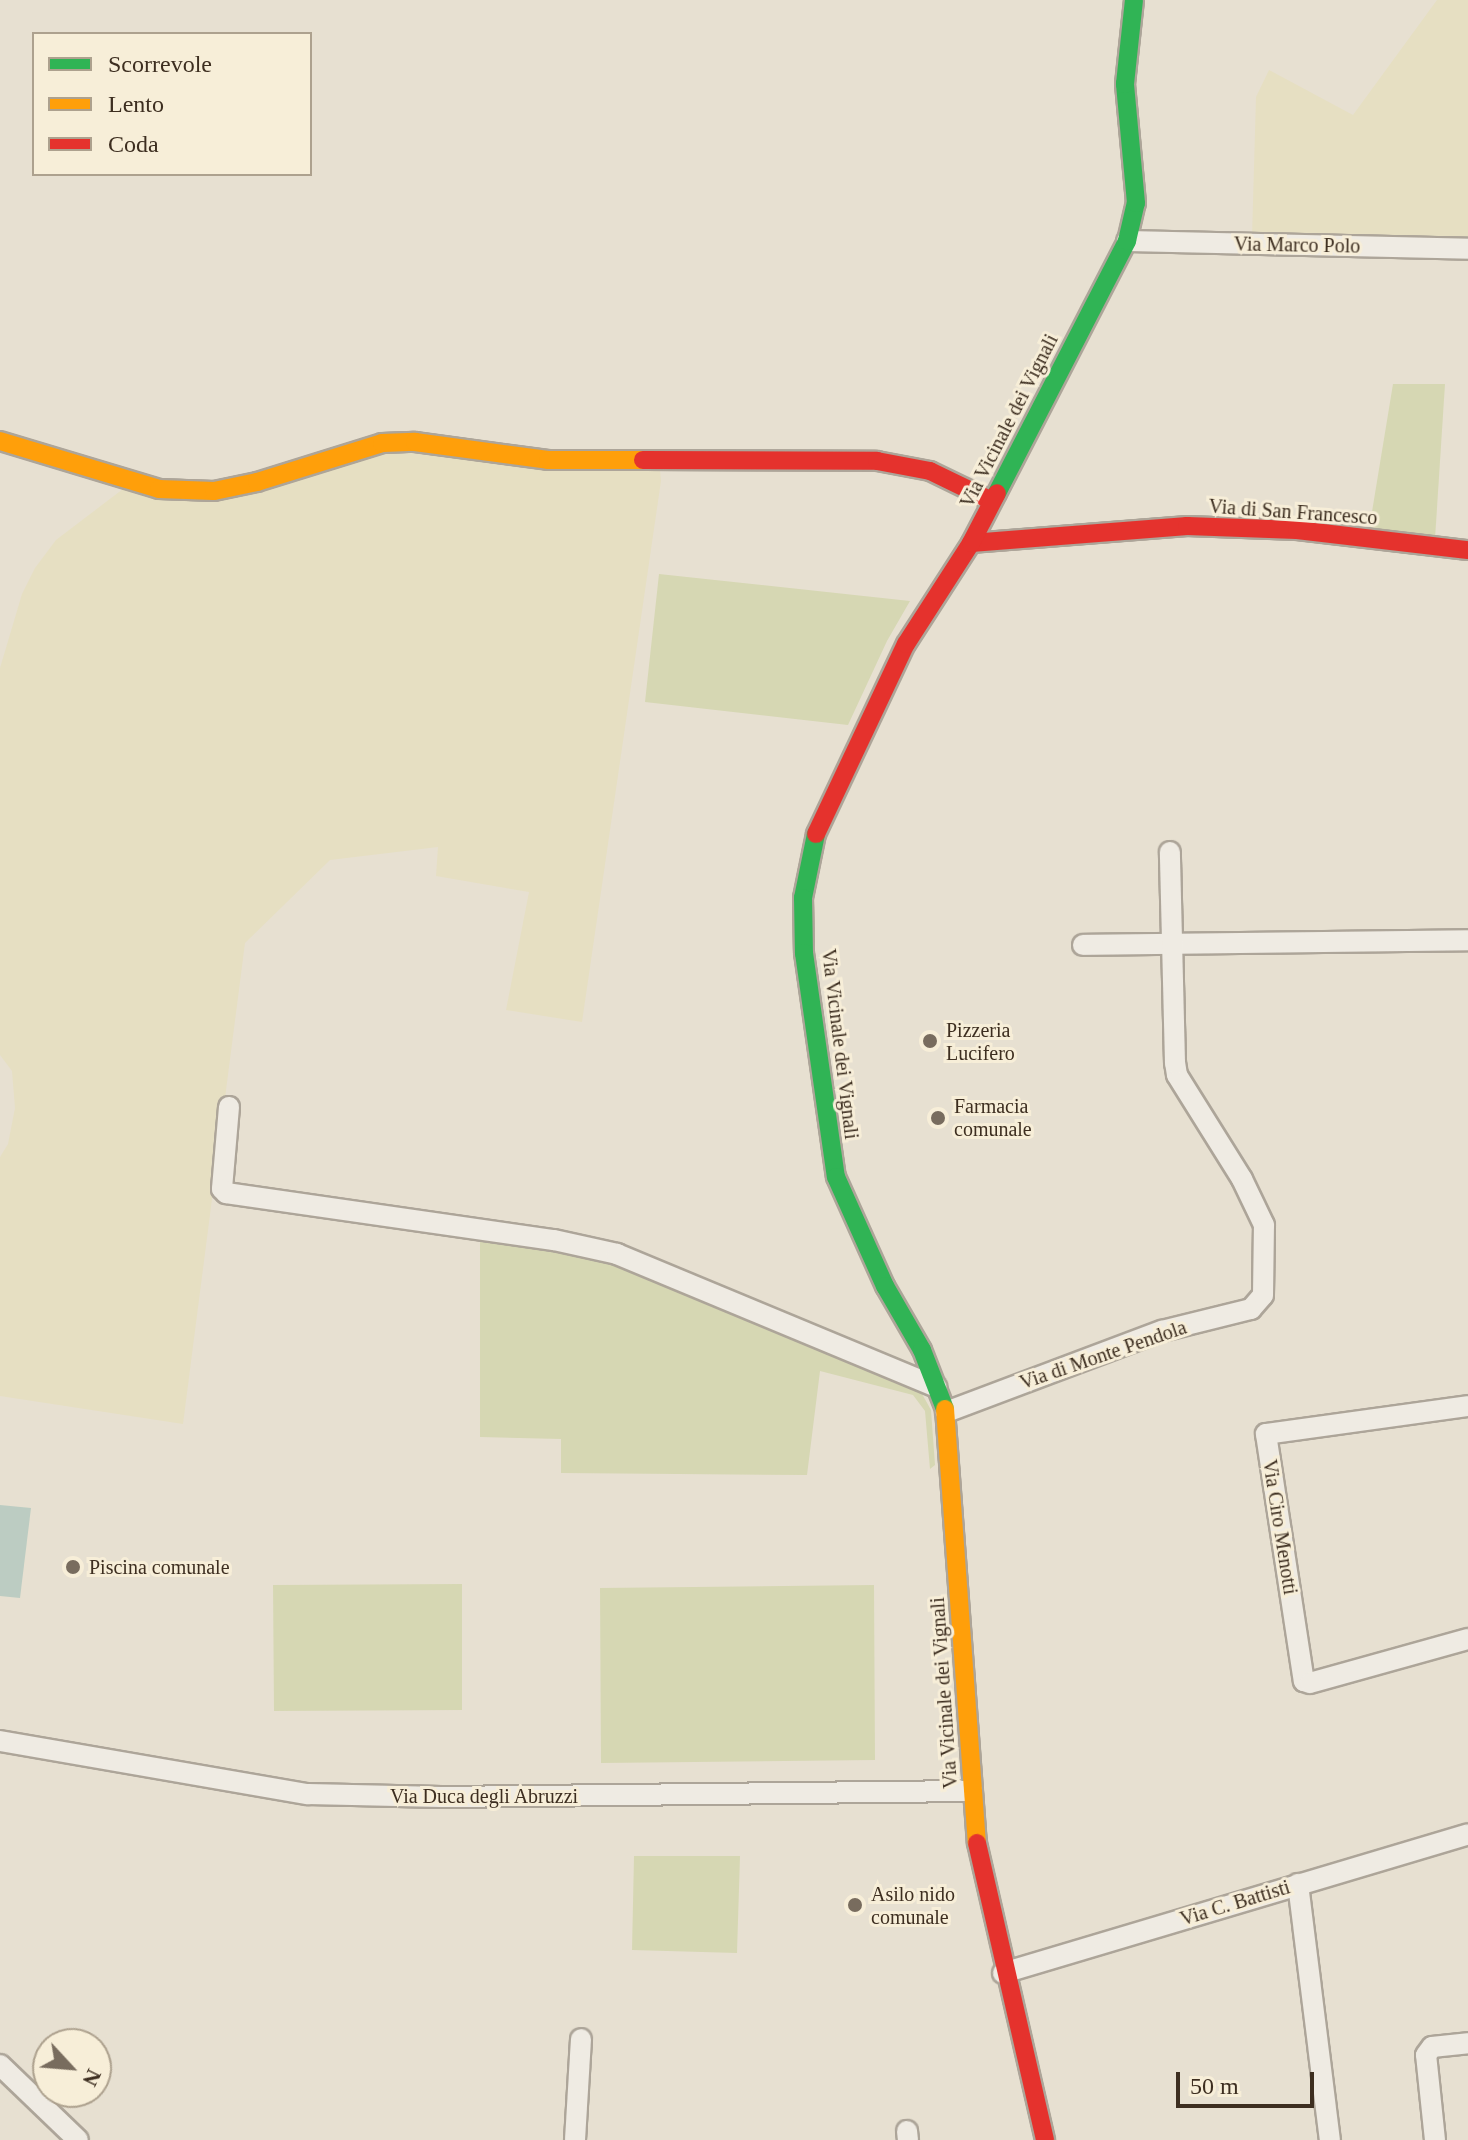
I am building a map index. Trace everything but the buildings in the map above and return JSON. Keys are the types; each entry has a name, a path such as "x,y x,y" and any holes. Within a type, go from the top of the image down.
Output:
{"street":[{"name":"Via Vicinale dei Vignali","path":"1045,2140 1003,1973 977,1849 946,1412 922,1350 885,1286 836,1177 814,1039 803,898 811,848 832,795 906,644 971,543 1127,241 1136,203 1125,84 1134,0"},
{"name":"Via Marco Polo","path":"1127,241 1468,249"},
{"path":"0,441 159,489 214,491 257,482 382,443 415,442 548,460 877,461 930,471 992,501"},
{"name":"Via di San Francesco","path":"971,543 1187,526 1297,530 1468,550"},
{"name":"Via di Monte Pendola","path":"946,1412 1162,1331 1251,1309 1263,1295 1264,1225 1242,1179 1177,1075 1169,943 1170,852"},
{"path":"1083,945 1468,940"},
{"path":"229,1107 222,1189 226,1193 554,1240 617,1254 936,1387"},
{"name":"Via Ciro Menotti","path":"1468,1406 1266,1434 1304,1681 1310,1683 1468,1639"},
{"name":"Via Duca degli Abruzzi","path":"0,1741 308,1794 441,1797 972,1791"},
{"name":"Via C. Battisti","path":"1003,1973 1468,1834"},
{"path":"1298,1884 1330,2140"},
{"path":"575,2140 581,2039"},
{"path":"1435,2140 1426,2055 1432,2047 1468,2043"},
{"path":"0,2065 78,2140"}],"shaded area":[{"path":"1437,0 1468,0 1468,243 1252,237 1256,97 1269,70 1353,115"},
{"path":"393,451 660,470 661,481 582,1022 506,1010 529,892 436,876 438,847 330,860 245,943 183,1424 0,1396 0,1157 8,1144 15,1108 12,1071 0,1055 0,668 22,594 35,568 56,540 123,489 164,496"},
{"path":"0,1505 31,1508 20,1598 0,1596"}],"green space":[{"path":"1393,384 1445,384 1435,539 1369,530"},
{"path":"659,574 910,601 887,641 848,725 645,702"},
{"path":"480,1235 624,1264 916,1383 931,1410 935,1465 930,1469 925,1411 913,1395 820,1371 807,1475 561,1473 561,1439 480,1437"},
{"path":"462,1584 462,1710 274,1711 273,1585"},
{"path":"874,1585 875,1760 601,1763 600,1588"},
{"path":"634,1856 740,1856 737,1953 632,1950"}],"traffic: fast":[{"path":"997,493 1127,241 1136,203 1125,84 1134,0"},
{"path":"816,834 803,898 804,953 836,1177 885,1286 922,1350 945,1409"}],"traffic: slow":[{"path":"0,441 159,489 214,491 257,482 382,443 415,442 548,460 643,460"},
{"path":"945,1409 977,1843"}],"traffic: jam":[{"path":"643,460 877,461 930,471 992,501"},
{"path":"816,834 906,644 971,543 997,493"},
{"path":"971,543 1187,526 1297,530 1468,550"},
{"path":"977,1843 1045,2140"}],"place":[{"name":"Pizzeria Lucifero","path":"930,1041"},
{"name":"Farmacia comunale","path":"938,1118"},
{"name":"Piscina comunale","path":"73,1567"},
{"name":"Asilo nido comunale","path":"855,1905"}]}
